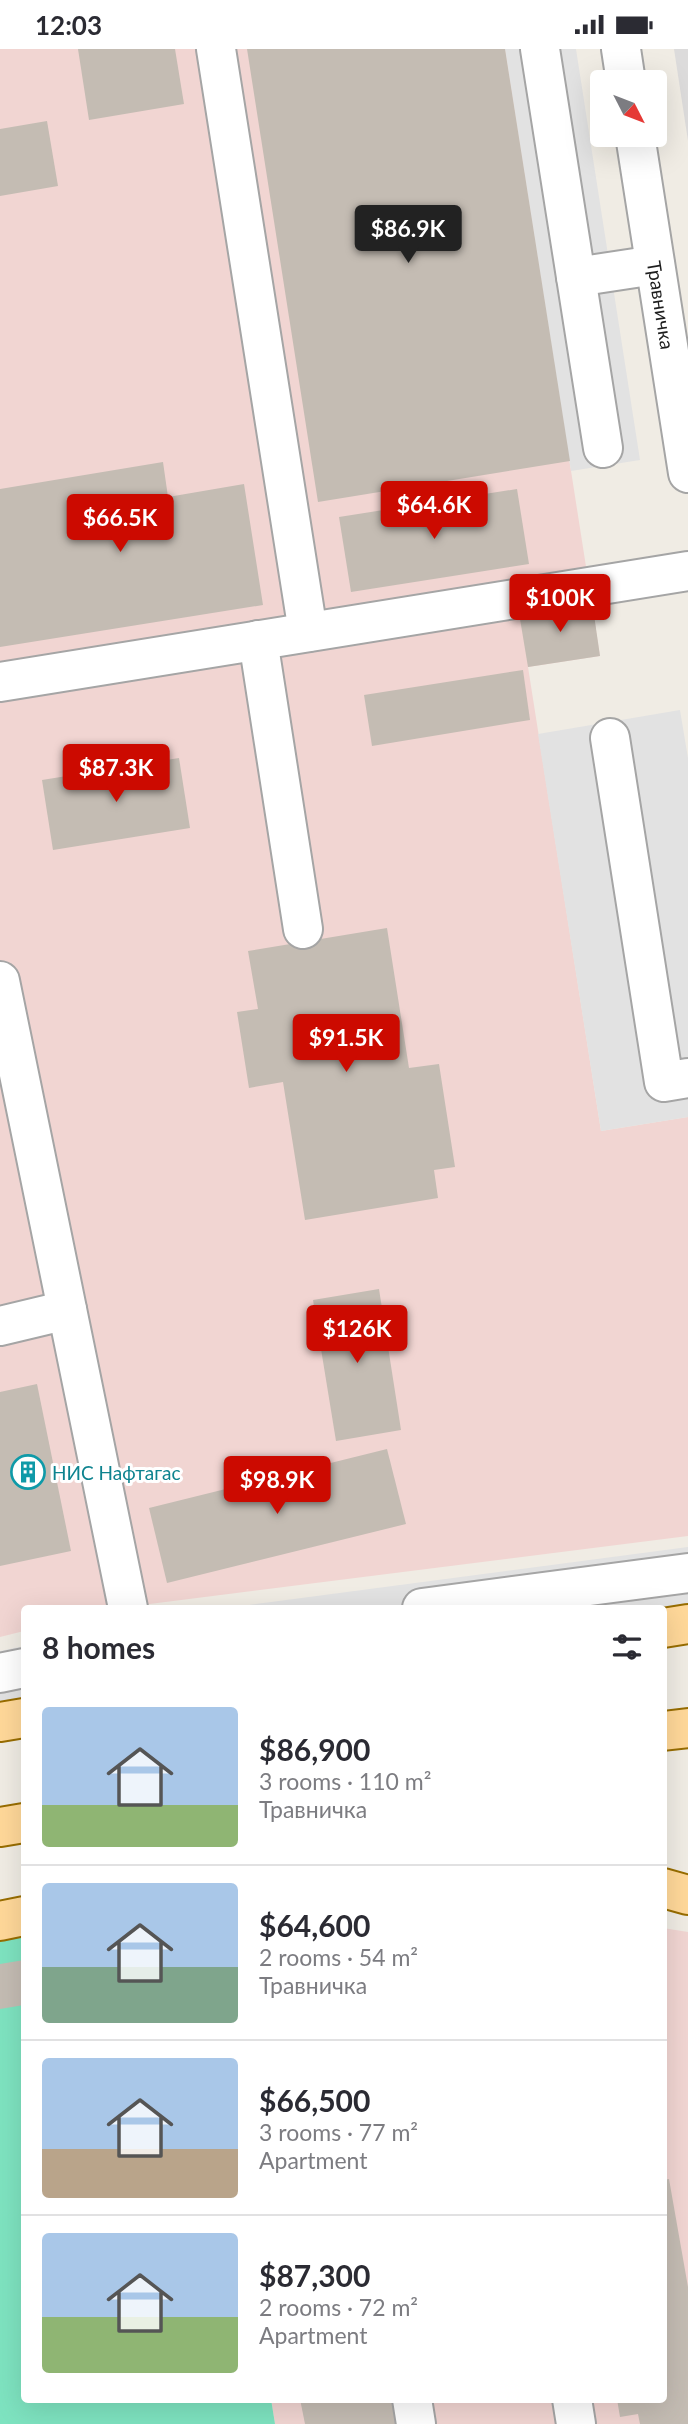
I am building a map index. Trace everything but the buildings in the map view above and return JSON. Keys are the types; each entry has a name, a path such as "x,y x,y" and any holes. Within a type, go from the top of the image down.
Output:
{"main road":[{"path":"667,1627 688,1624"},
{"path":"0,1722 21,1718"},
{"path":"667,1731 688,1728"},
{"path":"0,1827 21,1824"},
{"path":"667,1889 688,1895"},
{"path":"0,1921 21,1917"}],"street":[{"path":"216,49 308,632"},
{"path":"540,49 603,448"},
{"path":"621,49 624,70"},
{"name":"Травничка","path":"637,147 688,473"},
{"path":"576,277 655,265"},
{"path":"0,682 688,571"},
{"path":"258,640 303,929"},
{"path":"610,738 664,1082 688,1078"},
{"path":"0,981 127,1605"},
{"path":"0,1326 67,1310"},
{"path":"445,1605 688,1573"},
{"path":"0,1672 21,1668"},
{"path":"413,2403 416,2424"},
{"path":"573,2403 576,2424"}],"shaded area":[{"path":"0,49 505,49 600,656 528,667 601,1131 688,1117 688,1536 142,1605 21,1605 21,1632 0,1637"},
{"path":"505,49 576,49 640,460 571,471"},
{"path":"674,49 688,49 688,141"},
{"path":"680,710 688,758 688,1117 601,1131 538,734"},
{"path":"688,1547 688,1607 667,1610 667,1605 249,1605"},
{"path":"21,1647 21,1706 0,1710 0,1651"},
{"path":"667,1929 688,1932 688,2424 275,2424 272,2403 667,2403"}],"green space":[{"path":"21,1935 21,2403 272,2403 275,2424 0,2424 0,1939"}],"place":[{"name":"НИС Нафтагас","path":"28,1472"}]}
